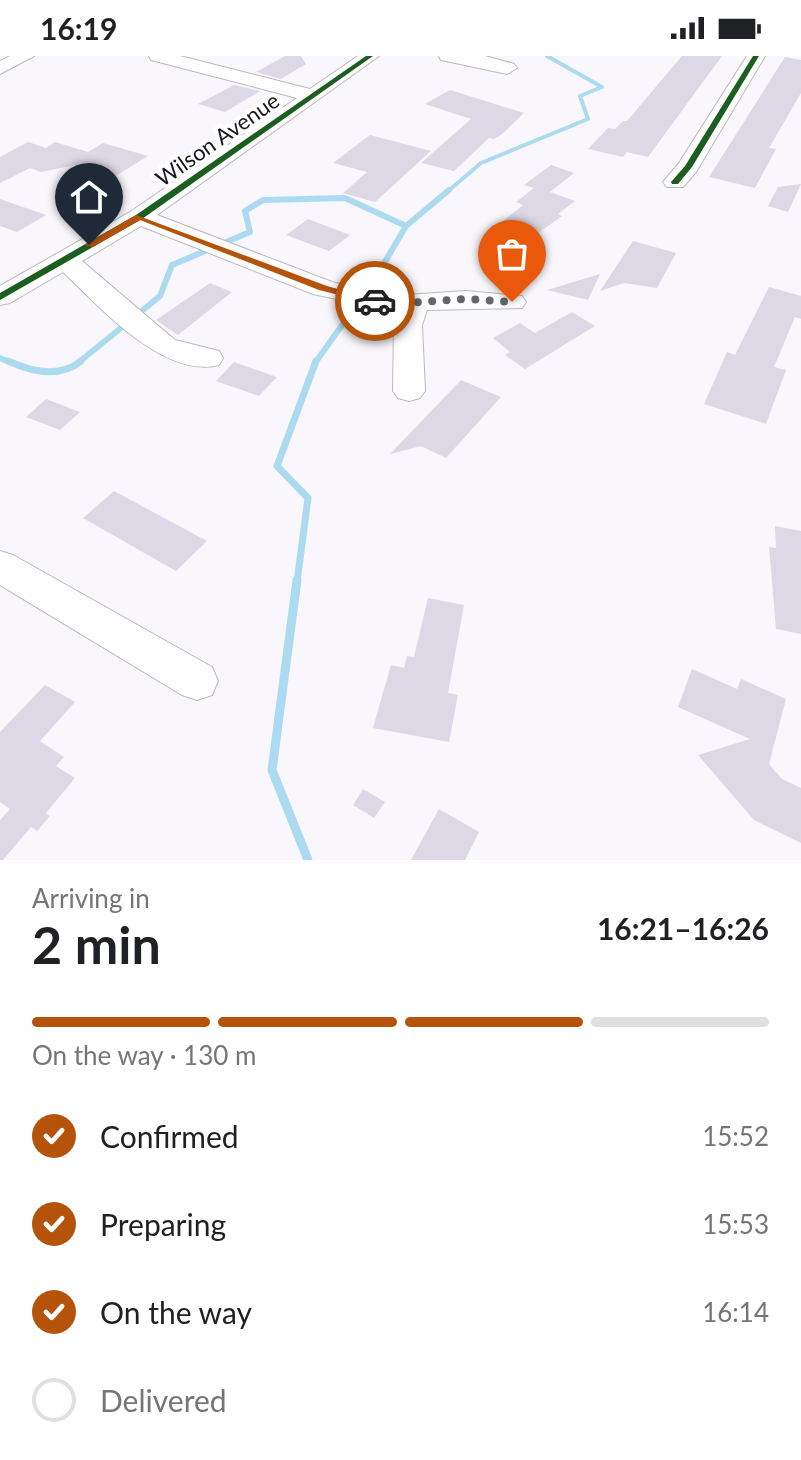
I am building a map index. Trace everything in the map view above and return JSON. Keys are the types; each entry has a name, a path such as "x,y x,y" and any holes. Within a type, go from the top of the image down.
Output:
{"street":[{"path":"0,68 25,56"},
{"path":"158,56 314,96"},
{"name":"Wilson Avenue","path":"0,297 139,217 370,56"},
{"path":"448,56 507,68"},
{"path":"675,182 688,167 756,56"},
{"path":"139,217 323,288 389,304 466,299 512,302"},
{"path":"65,260 165,347 208,358"},
{"path":"409,391 408,325 415,302"},
{"path":"0,566 197,681"}],"building":[{"path":"285,56 301,56 306,64 281,79 256,72"},
{"path":"682,56 722,56 648,157 627,152 623,157 588,149 608,128 615,129 627,121"},
{"path":"785,57 801,60 801,93 769,148 776,149 755,188 709,177"},
{"path":"234,85 260,91 225,112 198,104"},
{"path":"450,90 524,113 501,135 489,138 454,171 421,163 471,119 425,104"},
{"path":"370,135 431,151 375,202 343,193 367,172 333,163"},
{"path":"28,142 46,148 55,142 88,152 103,143 148,156 112,178 75,165 41,172 30,168 0,183 0,157"},
{"path":"551,165 574,173 550,192 575,201 558,214 562,216 527,241 493,229 523,205 516,202 534,188 524,185"},
{"path":"801,184 788,212 768,206 778,187"},
{"path":"0,199 46,215 17,232 0,226"},
{"path":"308,219 350,235 329,251 286,235"},
{"path":"633,241 676,253 657,288 624,283 600,291"},
{"path":"600,274 588,300 547,290"},
{"path":"210,283 232,292 178,335 156,320"},
{"path":"769,287 801,296 801,319 795,317 774,367 786,370 766,424 704,404 727,352 735,355"},
{"path":"572,312 595,326 525,369 505,355 510,352 493,338 520,323 535,333"},
{"path":"234,362 277,377 259,396 216,381"},
{"path":"461,380 501,397 446,458 421,446 390,454"},
{"path":"46,399 80,412 60,430 26,417"},
{"path":"114,491 207,541 176,571 83,518"},
{"path":"775,526 801,531 801,634 776,629 769,547 776,548"},
{"path":"428,598 464,605 448,693 458,695 449,742 373,728 391,665 404,668 407,656 414,657"},
{"path":"692,669 737,689 741,679 786,699 769,764 782,779 801,788 801,843 754,820 698,755 750,739 678,707"},
{"path":"45,685 75,702 40,741 64,757 56,766 75,778 46,813 50,816 37,831 31,827 0,860 0,820 10,809 0,802 0,732"},
{"path":"363,789 385,802 374,818 353,805"},
{"path":"439,809 479,832 465,860 411,860"}],"waterway":[{"path":"447,192 481,163 588,119 580,96 602,87 547,56"},
{"path":"406,226 449,190"},
{"path":"78,363 160,296 172,265 250,232 245,211 263,200 345,198 406,226"},
{"path":"369,289 406,226"},
{"path":"316,362 355,307"},
{"path":"0,358 12,363"},
{"path":"8,361 44,372 63,370 78,363"},
{"path":"297,582 308,498 277,466 316,362"},
{"path":"297,580 272,770 308,860"}],"cycle path":[{"path":"0,297 139,217 370,56"},
{"path":"675,182 688,167 756,56"}],"way so far":[{"path":"375,301 389,304 466,299 512,302"}],"route":[{"path":"89,245 139,217 323,288 375,301"}]}
